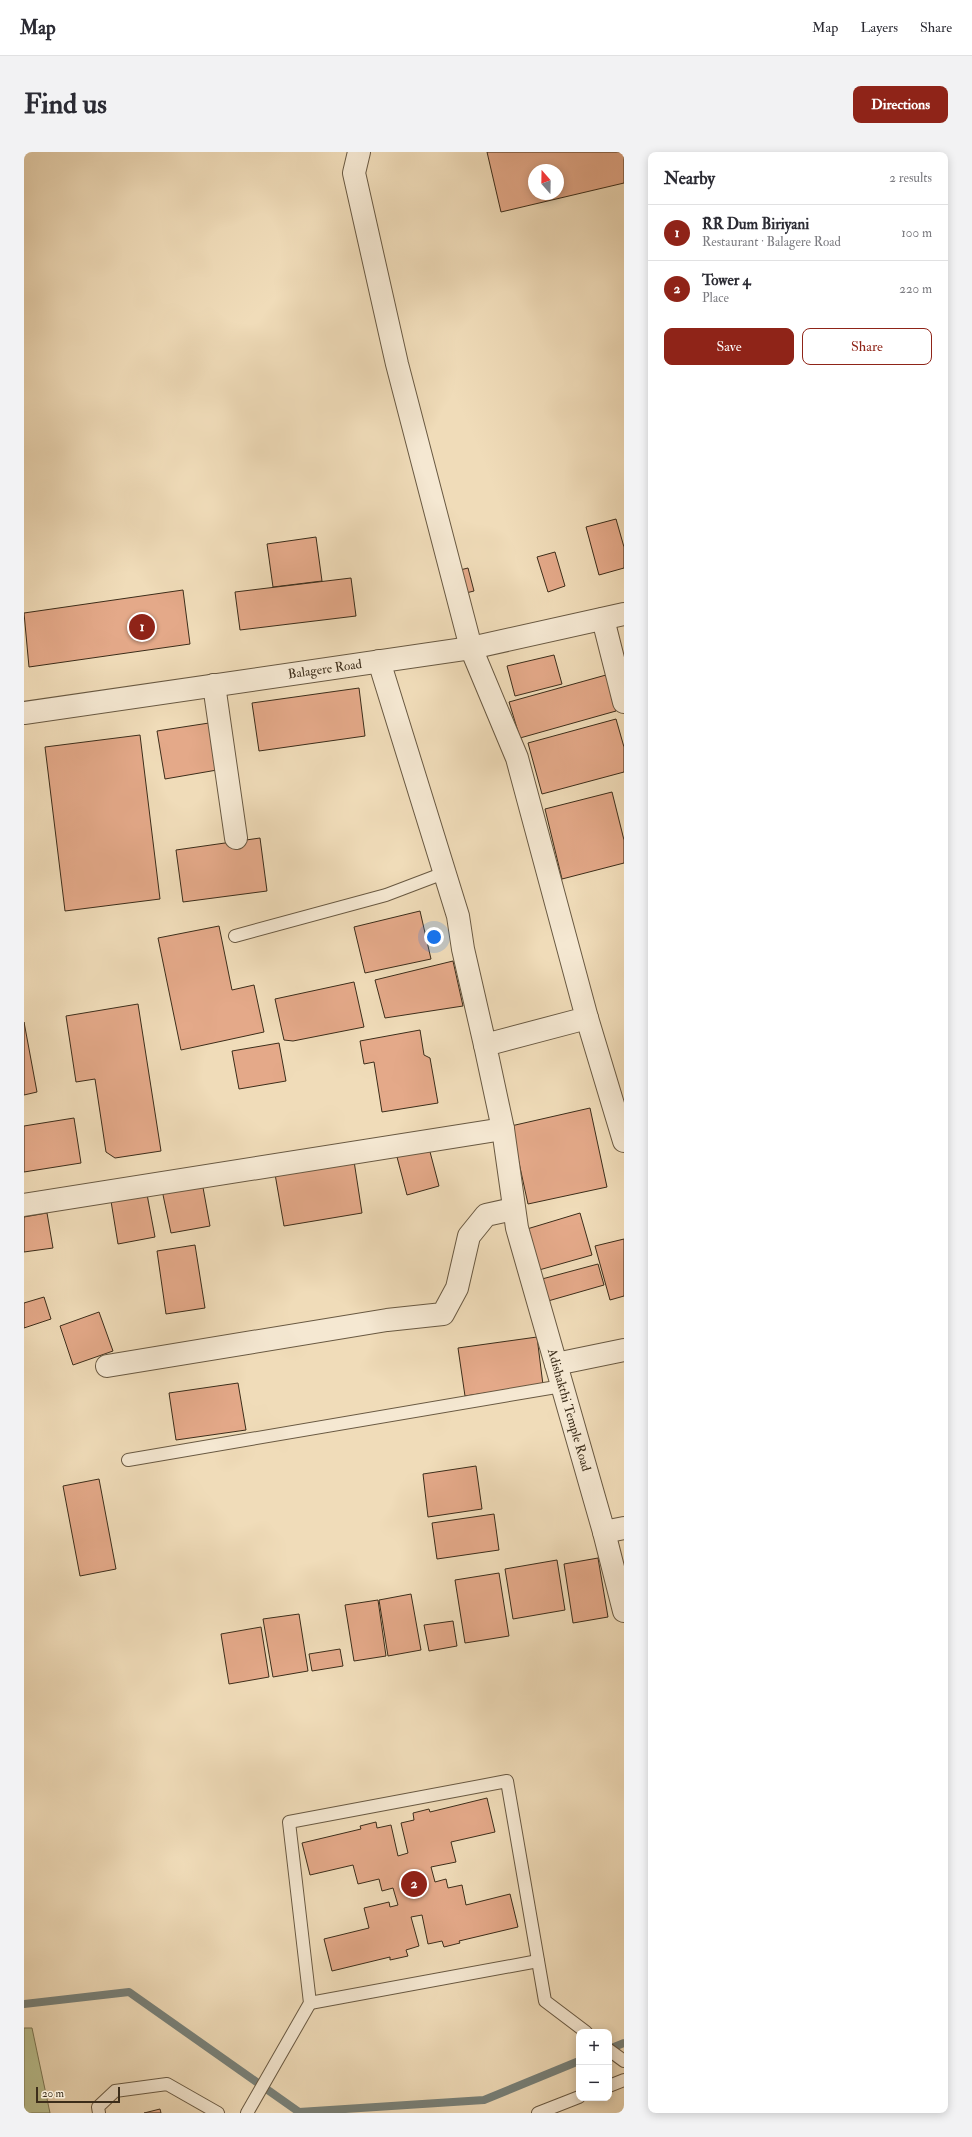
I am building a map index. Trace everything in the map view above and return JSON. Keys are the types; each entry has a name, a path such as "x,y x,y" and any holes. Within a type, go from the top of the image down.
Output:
{"street":[{"path":"359,152 354,173 397,364 471,648 517,758 587,1018 624,1140"},
{"path":"614,616 624,702"},
{"name":"Balagere Road","path":"24,712 471,648 614,616"},
{"name":"Adishakthi Temple Road","path":"378,661 458,916 463,949 503,1129 513,1209 562,1386 614,1530 624,1611"},
{"path":"214,685 236,838"},
{"path":"485,1045 587,1018"},
{"path":"24,1205 503,1129"},
{"path":"107,1366 387,1320 443,1314 457,1288 469,1236 486,1215 513,1209"},
{"path":"556,1364 624,1350"}],"lane":[{"path":"235,936 386,895 444,873"},
{"path":"128,1460 562,1386"},
{"path":"247,2113 310,2003 289,1822 506,1781 545,2000 582,2029"},
{"path":"310,2003 538,1961"},
{"path":"612,2052 624,2061"},
{"path":"612,2085 624,2080"},
{"path":"99,2113 98,2107 115,2091 167,2084 218,2113"},
{"path":"538,2113 576,2098"}],"green space":[{"path":"24,2028 32,2028 50,2113 24,2113"}],"building":[{"path":"487,152 624,152 624,183 564,197 564,164 528,164 528,200 552,200 501,212"},
{"path":"616,519 624,547 624,568 599,575 586,527"},
{"path":"316,537 322,581 273,587 267,544"},
{"path":"555,552 565,586 548,592 537,557"},
{"path":"468,568 474,591 462,594 456,571"},
{"path":"351,578 356,616 240,630 235,592"},
{"path":"183,590 190,644 29,667 24,613"},
{"path":"554,655 562,684 515,696 507,666"},
{"path":"606,675 616,711 520,738 509,702"},
{"path":"359,688 365,736 259,751 252,703"},
{"path":"616,719 624,747 624,772 542,794 528,743"},
{"path":"209,723 217,770 165,779 157,731"},
{"path":"140,735 160,899 65,911 45,747"},
{"path":"612,792 624,840 624,863 562,879 545,809"},
{"path":"260,838 267,891 183,902 176,850"},
{"path":"420,911 431,959 365,973 354,927"},
{"path":"219,926 232,990 254,985 264,1032 181,1050 158,938"},
{"path":"453,961 463,1006 385,1018 375,980"},
{"path":"354,982 364,1027 293,1041 284,1040 275,999"},
{"path":"138,1004 161,1151 115,1158 106,1152 95,1079 76,1082 66,1016"},
{"path":"24,1022 37,1092 24,1095"},
{"path":"420,1030 424,1055 430,1058 438,1103 382,1112 374,1062 364,1064 360,1041"},
{"path":"279,1043 286,1081 239,1089 232,1051"},
{"path":"590,1108 607,1187 528,1204 511,1126"},
{"path":"74,1118 81,1163 24,1172 24,1126"},
{"path":"429,1148 439,1186 407,1195 397,1157"},
{"path":"354,1161 362,1213 284,1226 275,1174"},
{"path":"202,1182 210,1226 171,1233 162,1190"},
{"path":"146,1189 155,1237 118,1244 110,1195"},
{"path":"47,1213 53,1248 24,1252 24,1217"},
{"path":"580,1213 592,1255 539,1270 527,1229"},
{"path":"624,1239 624,1296 610,1300 595,1246"},
{"path":"195,1245 205,1308 166,1314 157,1251"},
{"path":"598,1264 604,1285 548,1301 542,1279"},
{"path":"44,1297 51,1319 24,1328 24,1303"},
{"path":"99,1312 113,1351 73,1365 60,1326"},
{"path":"537,1337 543,1385 465,1396 458,1348"},
{"path":"238,1383 246,1430 176,1440 169,1393"},
{"path":"476,1466 482,1509 428,1517 423,1474"},
{"path":"99,1479 116,1569 80,1576 63,1486"},
{"path":"494,1514 499,1550 437,1559 432,1523"},
{"path":"598,1558 608,1617 573,1623 564,1564"},
{"path":"557,1560 565,1610 513,1619 505,1569"},
{"path":"499,1573 509,1636 465,1643 455,1580"},
{"path":"411,1594 421,1650 388,1656 379,1600"},
{"path":"378,1600 386,1656 354,1661 345,1605"},
{"path":"299,1614 308,1671 273,1677 263,1619"},
{"path":"453,1621 457,1646 429,1651 424,1625"},
{"path":"261,1627 269,1677 229,1684 221,1634"},
{"path":"340,1649 343,1666 312,1671 309,1654"},
{"path":"487,1798 495,1832 451,1842 456,1862 431,1867 435,1882 446,1879 448,1888 462,1885 466,1905 510,1894 518,1927 459,1941 460,1943 444,1947 442,1941 428,1944 422,1915 411,1917 419,1946 406,1950 408,1956 390,1960 390,1957 332,1971 324,1939 369,1928 364,1908 389,1902 390,1907 398,1905 393,1888 382,1891 379,1879 358,1884 353,1865 310,1875 302,1843 361,1829 360,1826 376,1822 377,1828 391,1825 398,1856 408,1853 401,1823 414,1820 413,1813 429,1809 430,1812"},
{"path":"160,2109 161,2113 144,2113"}],"waterway":[{"path":"24,2004 129,1992 299,2112 484,2100 576,2062"},
{"path":"612,2048 624,2043"}],"place":[{"name":"RR Dum Biriyani","path":"142,627"},
{"name":"Tower 4","path":"414,1884"}]}
